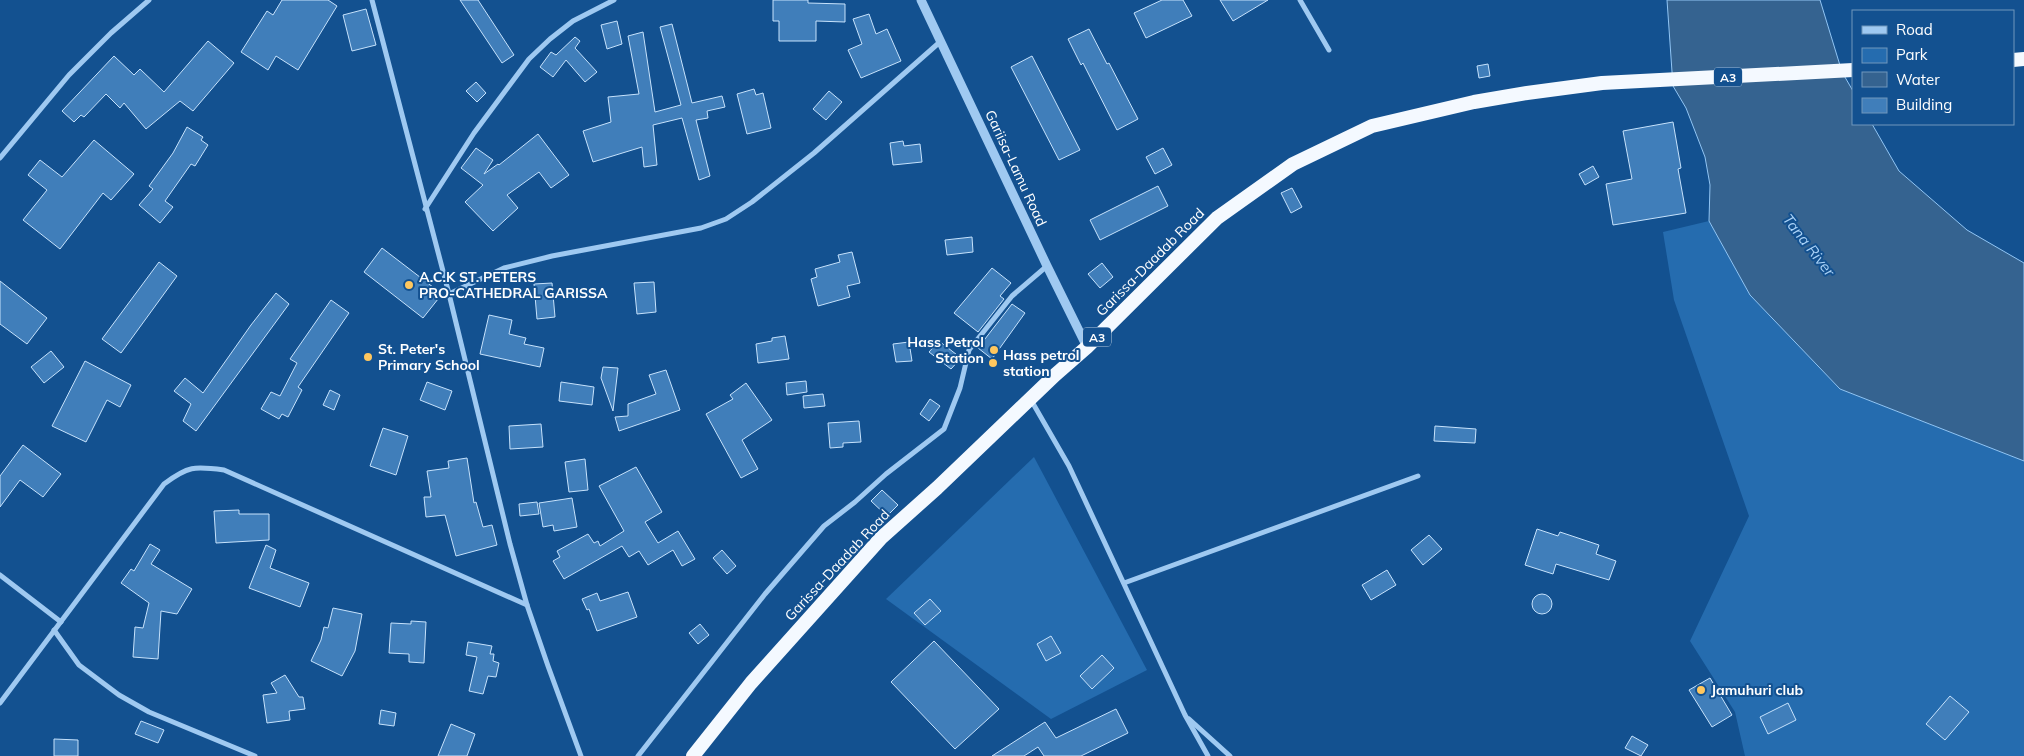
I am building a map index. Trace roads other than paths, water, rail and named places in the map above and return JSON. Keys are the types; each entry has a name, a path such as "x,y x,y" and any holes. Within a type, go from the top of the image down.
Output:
{"highway":[{"name":"Garissa-Daadab Road","path":"693,756 788,640 836,591 881,538 1087,347 1217,218 1293,164 1372,126 1474,102 1602,83 1852,70"}],"street":[{"path":"0,158 69,75 111,33 149,0"},
{"path":"372,0 425,209 449,294 510,544 527,605 582,756"},
{"path":"425,209 474,133 529,59 550,39 573,22 614,0"},
{"name":"Gariisa-Lamu Road","path":"921,0 1087,347"},
{"path":"1300,0 1329,50"},
{"path":"449,294 504,268 552,256 701,228 726,218 752,202 814,152 941,41"},
{"path":"638,756 765,594 824,526 944,429 960,388 969,350 1012,296 1047,266"},
{"path":"1031,400 1069,466 1185,715 1208,756"},
{"path":"0,703 164,484 182,470 200,467 224,470 527,605"},
{"path":"1124,583 1418,476"},
{"path":"0,575 61,622"},
{"path":"54,630 79,665 119,695 149,712 255,756"},
{"path":"1185,715 1230,756"}],"water":[{"name":"Tana River","path":"1667,0 1820,0 1842,72 1852,89 1852,125 1873,125 1899,171 1967,230 2024,263 2024,461 1840,389 1750,295 1709,221 1710,185 1705,157 1686,108 1673,86"}],"place":[{"name":"A.C.K ST. PETERS PRO-CATHEDRAL GARISSA","path":"409,285"},
{"name":"Hass Petrol Station","path":"994,350"},
{"name":"St. Peter's Primary School","path":"368,357"},
{"name":"Hass petrol station","path":"993,363"},
{"name":"Jamuhuri club","path":"1701,690"}]}
